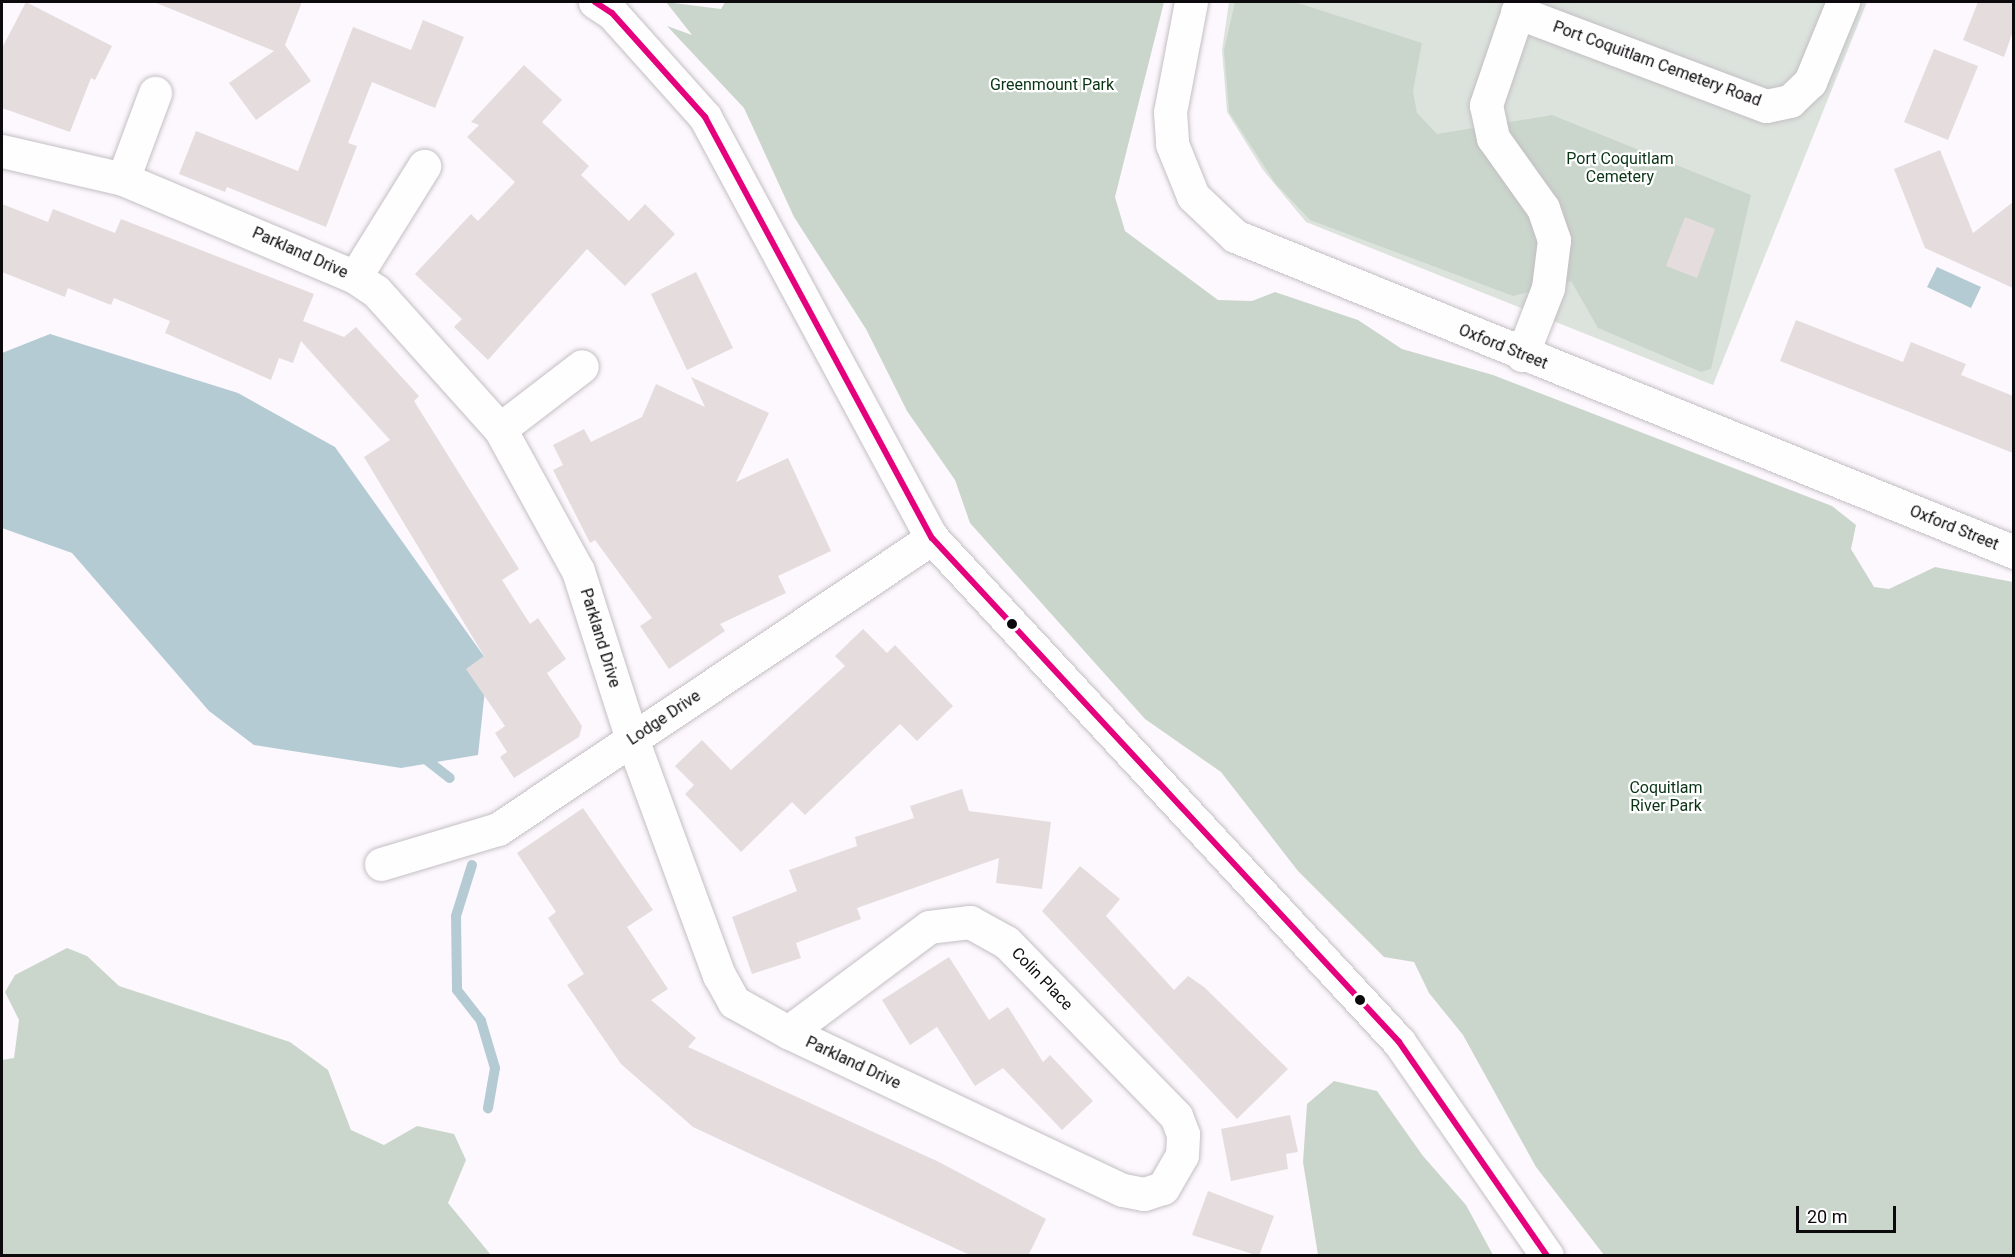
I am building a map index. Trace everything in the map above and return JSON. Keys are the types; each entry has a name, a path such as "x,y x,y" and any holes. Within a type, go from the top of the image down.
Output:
{"street":[{"path":"595,2 612,13 705,117 932,538 1399,1042 1546,1256"},
{"name":"Oxford Street","path":"1191,2 1171,128 1181,174 1204,210 1235,236 1272,255 2013,552"},
{"name":"Port Coquitlam Cemetery Road","path":"1522,355 1555,255 1543,208 1498,147 1486,117 1487,92 1519,7 1766,106 1790,101 1810,82 1843,2"},
{"path":"123,179 155,93"},
{"name":"Parkland Drive","path":"2,151 123,179 355,277 376,291 500,429 578,571 632,740 727,992 734,1002 788,1032 1123,1190"},
{"path":"355,277 424,166"},
{"path":"500,429 582,366"},
{"name":"Lodge Drive","path":"381,864 498,829 932,538"},
{"name":"Colin Place","path":"788,1032 929,927 958,920 985,929 1006,942 1176,1116 1183,1134 1182,1155 1163,1188 1144,1194 1123,1190"}],"green space":[{"name":"Coquitlam River Park","path":"666,2 721,9 725,2 1164,2 1115,197 1125,231 1218,300 1252,301 1275,292 1358,320 1402,349 1493,375 1832,506 1856,525 1851,549 1874,587 1889,589 1935,567 2013,582 2013,1255 1604,1255 1536,1167 1463,1035 1429,993 1414,962 1384,957 1298,871 1221,772 1145,719 970,523 955,480 907,411 866,329 794,217 744,108 667,26 692,35"},
{"name":"Port Coquitlam Cemetery","path":"1229,2 1867,2 1713,385 1306,222 1263,170 1227,112 1222,50"},
{"path":"1235,2 1295,2 1422,43 1413,91 1417,113 1437,134 1552,115 1751,195 1711,369 1701,372 1598,328 1571,281 1513,296 1310,220 1275,183 1229,112 1224,50"},
{"path":"67,948 87,956 119,986 290,1042 328,1070 351,1130 384,1145 417,1126 454,1134 466,1160 448,1203 491,1255 2,1255 2,1060 14,1058 19,1020 5,992 15,975"},
{"path":"1334,1081 1377,1091 1423,1156 1466,1205 1493,1255 1318,1255 1303,1162 1307,1104"}],"water":[{"path":"1937,267 1981,287 1971,308 1927,287"},
{"path":"50,334 238,393 335,447 488,662 478,755 401,768 254,745 209,711 72,553 2,528 2,353"}],"building":[{"path":"26,2 112,46 95,80 91,78 70,132 2,108 2,48"},
{"path":"154,2 302,2 285,45 311,81 256,120 229,83 274,51"},
{"path":"1978,2 2013,2 2013,31 2004,57 1963,40"},
{"path":"423,20 464,37 435,108 372,82 348,143 357,146 326,227 227,187 225,192 179,174 196,131 298,171 353,27 411,50"},
{"path":"1934,49 1978,66 1948,140 1904,122"},
{"path":"524,65 562,100 542,122 589,166 581,175 629,221 645,204 675,234 625,286 587,249 488,360 454,327 462,319 415,274 471,214 478,221 515,182 467,137 479,125 471,122"},
{"path":"1940,150 1973,233 2013,202 2013,288 1925,248 1894,169"},
{"path":"2,204 48,222 53,209 115,233 121,219 314,294 303,321 344,337 356,327 419,396 414,401 519,569 502,580 530,624 538,618 566,659 547,673 582,726 579,737 514,778 500,757 507,752 495,733 505,726 466,669 484,656 364,457 390,440 301,341 293,363 279,358 271,380 165,333 170,321 114,298 111,305 68,288 65,297 2,272"},
{"path":"1685,217 1715,229 1697,278 1666,266"},
{"path":"696,272 733,348 687,370 651,294"},
{"path":"1796,320 1903,362 1911,342 1966,364 1961,375 2013,396 2013,453 1780,361"},
{"path":"691,377 769,413 736,482 788,458 831,551 778,576 786,593 720,624 725,631 669,669 640,626 652,618 595,540 590,543 553,470 563,465 553,445 584,429 591,442 642,417 656,384 705,407"},
{"path":"863,629 887,653 895,645 953,706 917,741 900,724 805,815 792,802 741,852 685,794 694,785 675,766 702,740 731,770 845,666 835,656"},
{"path":"962,789 969,811 1051,822 1042,889 996,883 999,858 857,908 861,919 796,943 801,958 752,974 732,917 797,891 789,870 857,846 855,837 914,818 910,806"},
{"path":"583,808 653,910 627,927 668,989 651,1000 696,1038 688,1047 939,1162 1046,1219 1028,1256 972,1256 693,1127 621,1064 567,985 584,974 548,918 556,912 517,853"},
{"path":"1080,866 1120,899 1106,916 1174,990 1188,976 1204,987 1288,1069 1237,1119 1042,911"},
{"path":"949,957 989,1020 1008,1007 1043,1062 1050,1055 1093,1101 1062,1130 1003,1068 975,1086 937,1027 910,1045 882,1000"},
{"path":"1290,1115 1298,1152 1286,1154 1288,1169 1231,1181 1221,1129"},
{"path":"1208,1191 1274,1216 1259,1256 1192,1235"}],"waterway":[{"path":"419,754 450,778"},
{"path":"472,865 456,916 457,990 481,1021 495,1068 488,1108"}],"transit line":[{"path":"595,2 612,13 705,117 932,538 1399,1042 1547,1256"}],"park label":[{"name":"Greenmount Park","path":"1052,85"}]}
